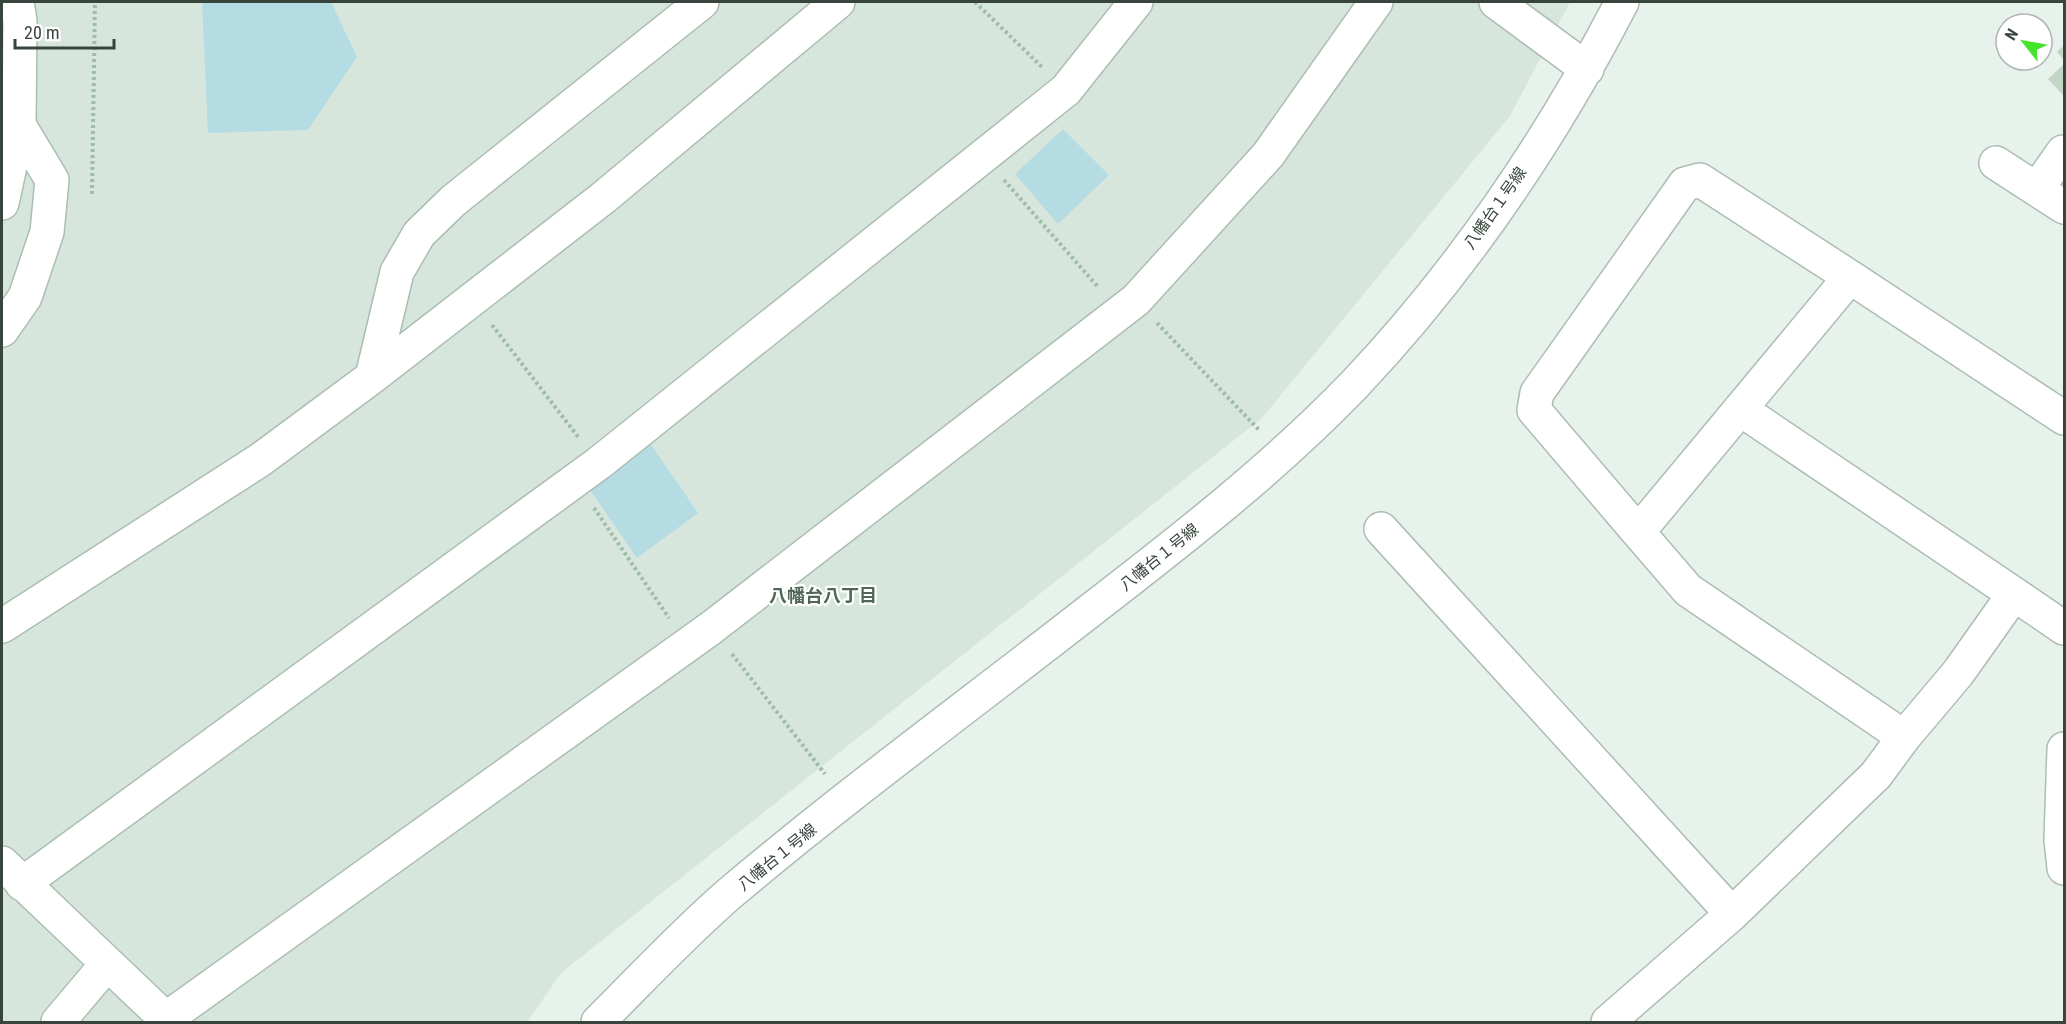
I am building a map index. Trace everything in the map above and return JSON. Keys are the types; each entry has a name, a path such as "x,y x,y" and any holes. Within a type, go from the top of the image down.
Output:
{"street":[{"path":"2,203 19,125 20,21 17,2"},
{"path":"372,377 398,272 419,234 453,201 702,2"},
{"path":"2,626 260,460 372,377 612,191 838,2"},
{"path":"1136,2 1066,90 587,471 12,873 167,1021 699,636 1129,306 1268,155 1376,2"},
{"path":"1496,2 1587,69"},
{"name":"八幡台１号線","path":"598,1023 657,962 729,895 1175,545 1281,454 1353,386 1417,314 1496,211 1587,69 1622,2"},
{"path":"2,330 25,297 47,232 52,180 19,125"},
{"path":"2037,189 2063,152"},
{"path":"1996,163 2064,207"},
{"path":"1904,737 1688,590 1534,410 1537,393 1685,184 1700,180 2064,418"},
{"path":"1638,532 1850,277"},
{"path":"1740,409 2064,628"},
{"path":"1381,529 1732,914"},
{"path":"1608,1023 1732,914 1876,775 1904,737 1958,673 2014,594"},
{"path":"2064,749 2061,840 2064,868"},
{"path":"57,1023 107,964"}],"path":[{"path":"92,194 95,2"},
{"path":"975,2 1066,90"},
{"path":"984,157 1129,306 1281,454"},
{"path":"473,300 699,636 846,801"}],"shaded area":[{"path":"2,2 1570,2 1510,116 1262,418 562,972 527,1022 2,1022"},
{"path":"202,2 331,2 357,57 308,130 208,133"},
{"path":"1063,129 1109,175 1058,224 1015,174"},
{"path":"650,443 698,513 637,558 588,487"}],"building":[{"path":"2064,45 2064,60 2057,52"},
{"path":"2064,64 2064,96 2048,79"}],"district":[{"name":"八幡台八丁目","path":"823,595"}]}
